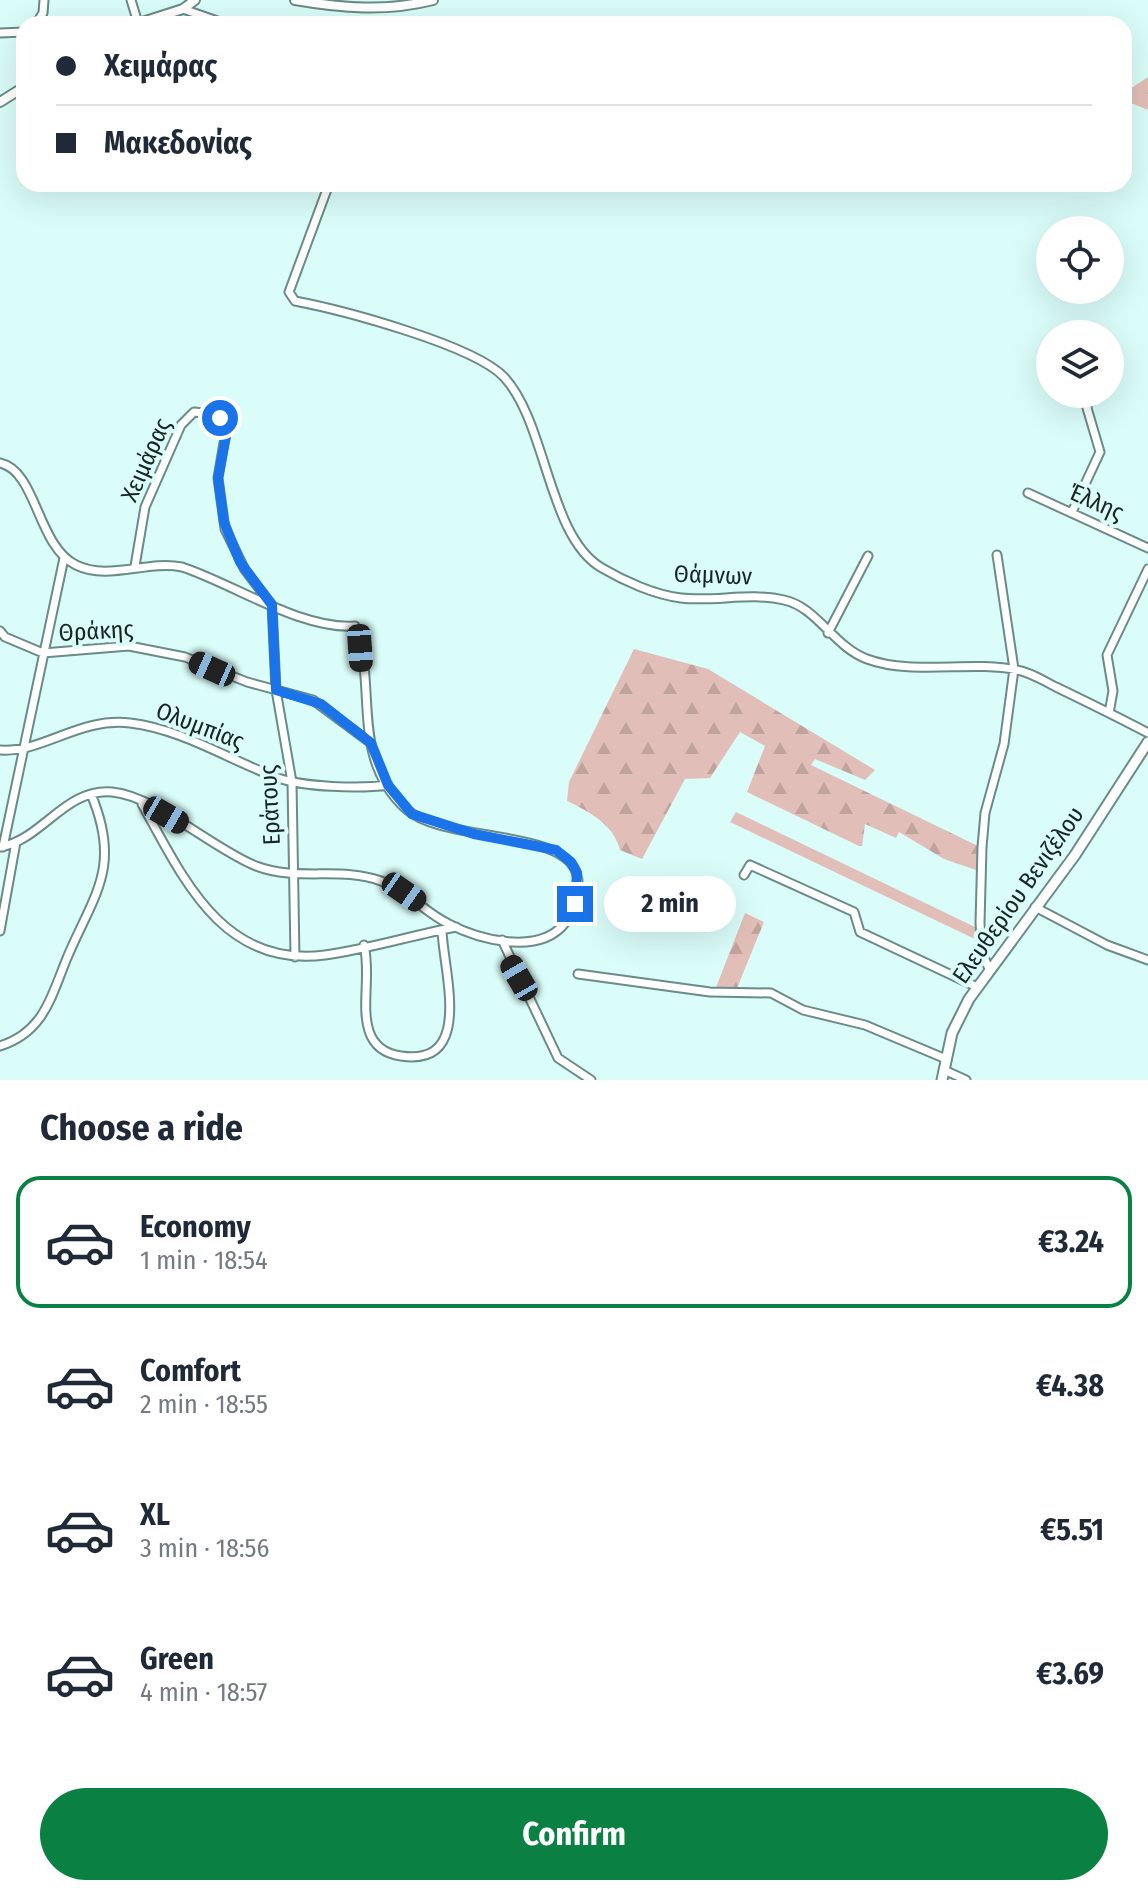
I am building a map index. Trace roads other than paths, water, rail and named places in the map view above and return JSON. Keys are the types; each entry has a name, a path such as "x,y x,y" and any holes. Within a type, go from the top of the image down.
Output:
{"main road":[{"name":"Ελευθερίου Βενιζέλου","path":"943,1075 954,1027 977,987 1075,855 1148,742"}],"street":[{"path":"162,16 183,9 195,0"},
{"path":"295,0 324,6 371,9 433,0"},
{"path":"183,9 203,16"},
{"name":"Θάμνων","path":"326,192 289,292 295,301 458,349 494,367 506,379 533,432 576,544 601,568 657,592 681,598 755,597 789,601 850,650 879,662 944,668 1014,669 1148,733"},
{"path":"1072,512 1100,452 1087,408"},
{"name":"Χειμάρας","path":"135,566 144,512 179,428 191,414 211,412 225,427 218,483 228,538 245,570 272,605"},
{"path":"0,463 13,468 20,477 51,541 64,558 93,570 135,566 182,567 325,624 355,626 371,743 388,785 408,810 425,820 551,849 571,862 578,879 578,894 564,924 543,940 502,940 457,927 396,887 368,876 294,876 242,860 141,802 112,792 91,794 65,806 16,842 2,847"},
{"name":"Έλλης","path":"1028,493 1148,548"},
{"path":"989,969 981,939 982,847 985,813 1004,744 1014,669 997,555"},
{"path":"828,633 868,556"},
{"path":"2,847 64,558"},
{"path":"1109,713 1113,691 1107,655 1148,569"},
{"name":"Εράτους","path":"272,605 276,690 292,782 295,957"},
{"name":"Θράκης","path":"0,631 5,637 43,653 104,646 157,649 321,704 371,743"},
{"name":"Ολυμπίας","path":"0,750 21,749 88,725 130,723 160,728 292,782 388,785"},
{"path":"0,1046 23,1037 40,1022 96,900 104,846 91,794"},
{"path":"141,802 176,864 220,923 260,950 295,957 325,955 457,927"},
{"path":"0,931 16,842"},
{"path":"744,875 750,865 817,894 854,912 860,932 977,987"},
{"path":"1035,907 1107,945 1148,960"},
{"path":"364,945 369,972 367,1020 372,1038 390,1054 418,1057 438,1048 452,1023 442,930"},
{"path":"502,940 553,1050 568,1067 591,1080"},
{"path":"578,974 710,992 771,993 803,1010 865,1025 946,1059"},
{"path":"943,1075 966,1080"}]}
